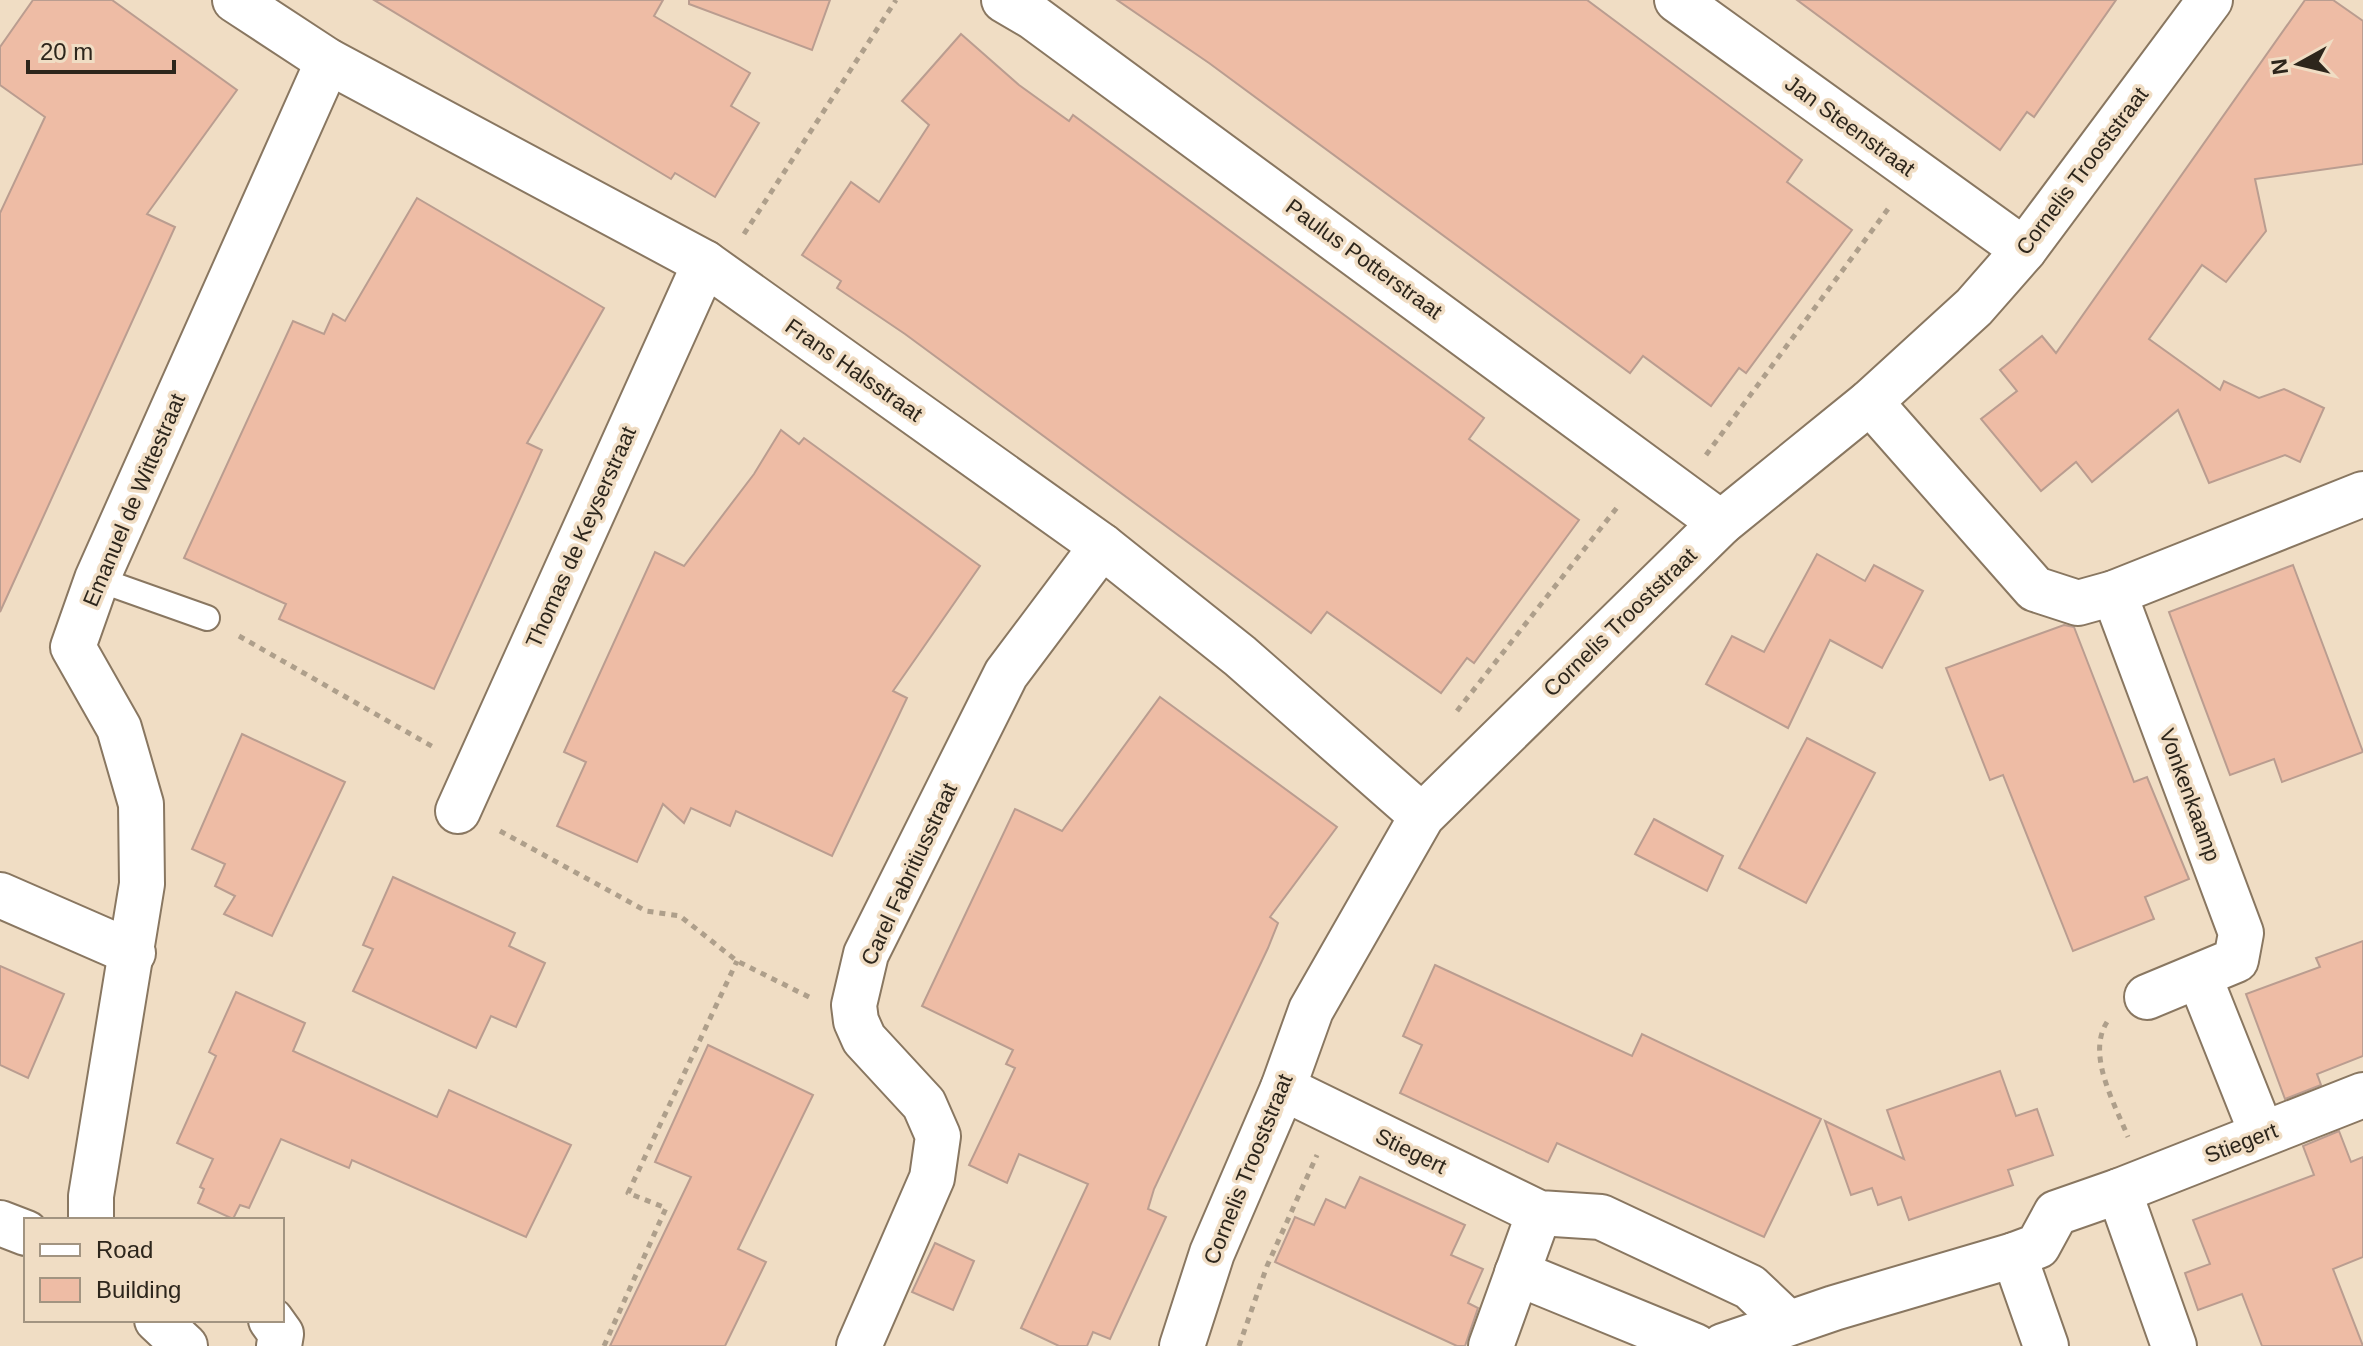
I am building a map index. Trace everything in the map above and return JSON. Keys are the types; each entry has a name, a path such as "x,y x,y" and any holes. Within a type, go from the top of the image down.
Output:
{"street":[{"name":"Frans Halsstraat","path":"235,0 328,61 712,268 1102,546 1240,656 1422,816"},
{"name":"Paulus Potterstraat","path":"1004,0 1033,17 1466,332 1721,523"},
{"name":"Jan Steenstraat","path":"1677,0 2024,250"},
{"name":"Cornelis Trooststraat","path":"1182,1346 1212,1253 1283,1088 1311,1010 1422,816 1721,523 1870,402 1974,307 2024,250 2210,0"},
{"name":"Emanuel de Wittestraat","path":"91,1218 91,1196 142,884 141,804 119,728 73,647 97,579 328,61"},
{"name":"Thomas de Keyserstraat","path":"458,811 712,268"},
{"path":"1870,402 2035,589 2078,603 2114,593 2363,494"},
{"name":"Carel Fabritiusstraat","path":"856,1021 854,1005 866,954 1006,674 1102,546"},
{"name":"Vonkenkaamp","path":"2114,593 2241,933 2236,960 2147,997"},
{"path":"0,895 133,953"},
{"path":"2199,976 2262,1134"},
{"path":"856,1021 864,1039 924,1104 938,1136 932,1178 859,1346"},
{"name":"Stiegert","path":"1283,1088 1539,1213 1601,1217 1750,1287 1788,1323"},
{"name":"Stiegert","path":"1723,1346 2038,1246 2056,1213 2363,1095"},
{"path":"2131,1186 2174,1346"},
{"path":"1491,1346 1539,1213"},
{"path":"0,1223 24,1232"},
{"path":"2014,1255 2046,1346"},
{"path":"1517,1273 1695,1346"},
{"path":"159,1322 185,1346"},
{"path":"272,1322 281,1334 279,1346"}],"lane":[{"path":"97,579 207,618"}],"path":[{"path":"712,268 896,0"},
{"path":"1452,717 1663,482 1915,173"},
{"path":"207,618 475,771"},
{"path":"458,811 522,842 646,911 680,916 737,961 856,1021"},
{"path":"604,1346 666,1208 628,1193 737,961"},
{"path":"2131,1186 2101,1065 2100,1033 2114,1011 2147,997"},
{"path":"1239,1346 1267,1266 1335,1114"}],"building":[{"path":"33,0 112,0 237,90 147,214 175,227 0,612 0,213 45,117 0,85 0,47"},
{"path":"374,0 663,0 654,16 750,73 731,106 759,123 715,197 675,173 671,179"},
{"path":"689,0 830,0 812,50 689,4"},
{"path":"1117,0 1587,0 1802,160 1787,182 1852,230 1746,373 1739,368 1711,406 1643,356 1630,373 1209,63"},
{"path":"1797,0 2116,0 2034,117 2027,112 2000,150"},
{"path":"2305,0 2333,0 2363,21 2363,164 2255,179 2266,231 2226,282 2202,265 2149,339 2220,390 2224,381 2259,398 2284,389 2324,408 2300,462 2285,455 2209,483 2178,410 2092,482 2076,462 2041,491 1981,419 2017,391 2000,370 2042,336 2056,353"},
{"path":"961,34 1019,85 1069,121 1073,115 1484,418 1469,439 1579,520 1474,663 1467,658 1441,693 1327,612 1311,633 905,334 837,288 841,281 802,255 851,182 879,202 929,125 902,101"},
{"path":"417,198 604,308 527,443 542,450 434,689 279,619 286,604 184,558 293,321 324,334 333,314 345,321"},
{"path":"781,430 799,444 804,438 980,566 893,691 907,698 832,856 736,811 730,826 691,808 684,823 663,804 637,862 557,826 586,762 564,752 655,552 684,566 754,474"},
{"path":"1817,554 1865,581 1874,565 1923,591 1882,668 1830,640 1788,728 1706,684 1732,636 1764,652"},
{"path":"2293,565 2363,752 2282,782 2274,759 2230,775 2169,612"},
{"path":"2064,625 2074,627 2134,782 2147,777 2189,879 2145,897 2154,919 2073,951 2003,775 1990,780 1946,668"},
{"path":"1160,697 1337,827 1270,917 1278,923 1268,948 1154,1189 1148,1209 1166,1217 1110,1339 1093,1332 1087,1346 1059,1346 1021,1328 1088,1184 1019,1154 1007,1183 969,1165 1015,1068 1006,1064 1013,1050 922,1006 1015,809 1062,831"},
{"path":"242,734 345,782 272,936 224,914 235,896 215,886 225,864 192,849"},
{"path":"1807,738 1875,773 1806,903 1739,868"},
{"path":"1654,819 1723,856 1707,891 1635,854"},
{"path":"393,877 515,933 509,946 545,963 516,1027 491,1016 476,1048 353,991 373,949 363,945"},
{"path":"2363,941 2363,1056 2317,1074 2321,1085 2285,1099 2246,994 2320,967 2316,958"},
{"path":"1435,965 1632,1056 1642,1034 1821,1119 1764,1237 1557,1143 1548,1162 1400,1093 1422,1045 1403,1036"},
{"path":"0,966 64,994 28,1078 0,1065"},
{"path":"236,992 305,1023 293,1051 437,1117 449,1090 571,1145 526,1237 352,1160 349,1168 281,1139 249,1208 240,1205 231,1218 198,1203 204,1189 200,1187 213,1159 177,1143 216,1056 209,1052"},
{"path":"708,1045 813,1095 738,1249 766,1262 725,1346 610,1346 691,1177 655,1162"},
{"path":"2000,1071 2016,1116 2037,1109 2053,1155 2008,1170 2013,1185 1909,1220 1901,1197 1878,1205 1872,1188 1851,1195 1825,1121 1904,1159 1887,1110"},
{"path":"2339,1131 2351,1162 2363,1157 2363,1257 2333,1269 2363,1346 2262,1346 2242,1294 2198,1310 2185,1273 2210,1264 2193,1220 2314,1175 2303,1146"},
{"path":"1360,1177 1465,1225 1451,1255 1483,1269 1468,1303 1478,1308 1465,1346 1457,1346 1275,1262 1295,1217 1314,1225 1326,1199 1345,1208"},
{"path":"935,1243 974,1261 953,1310 912,1292"}]}
